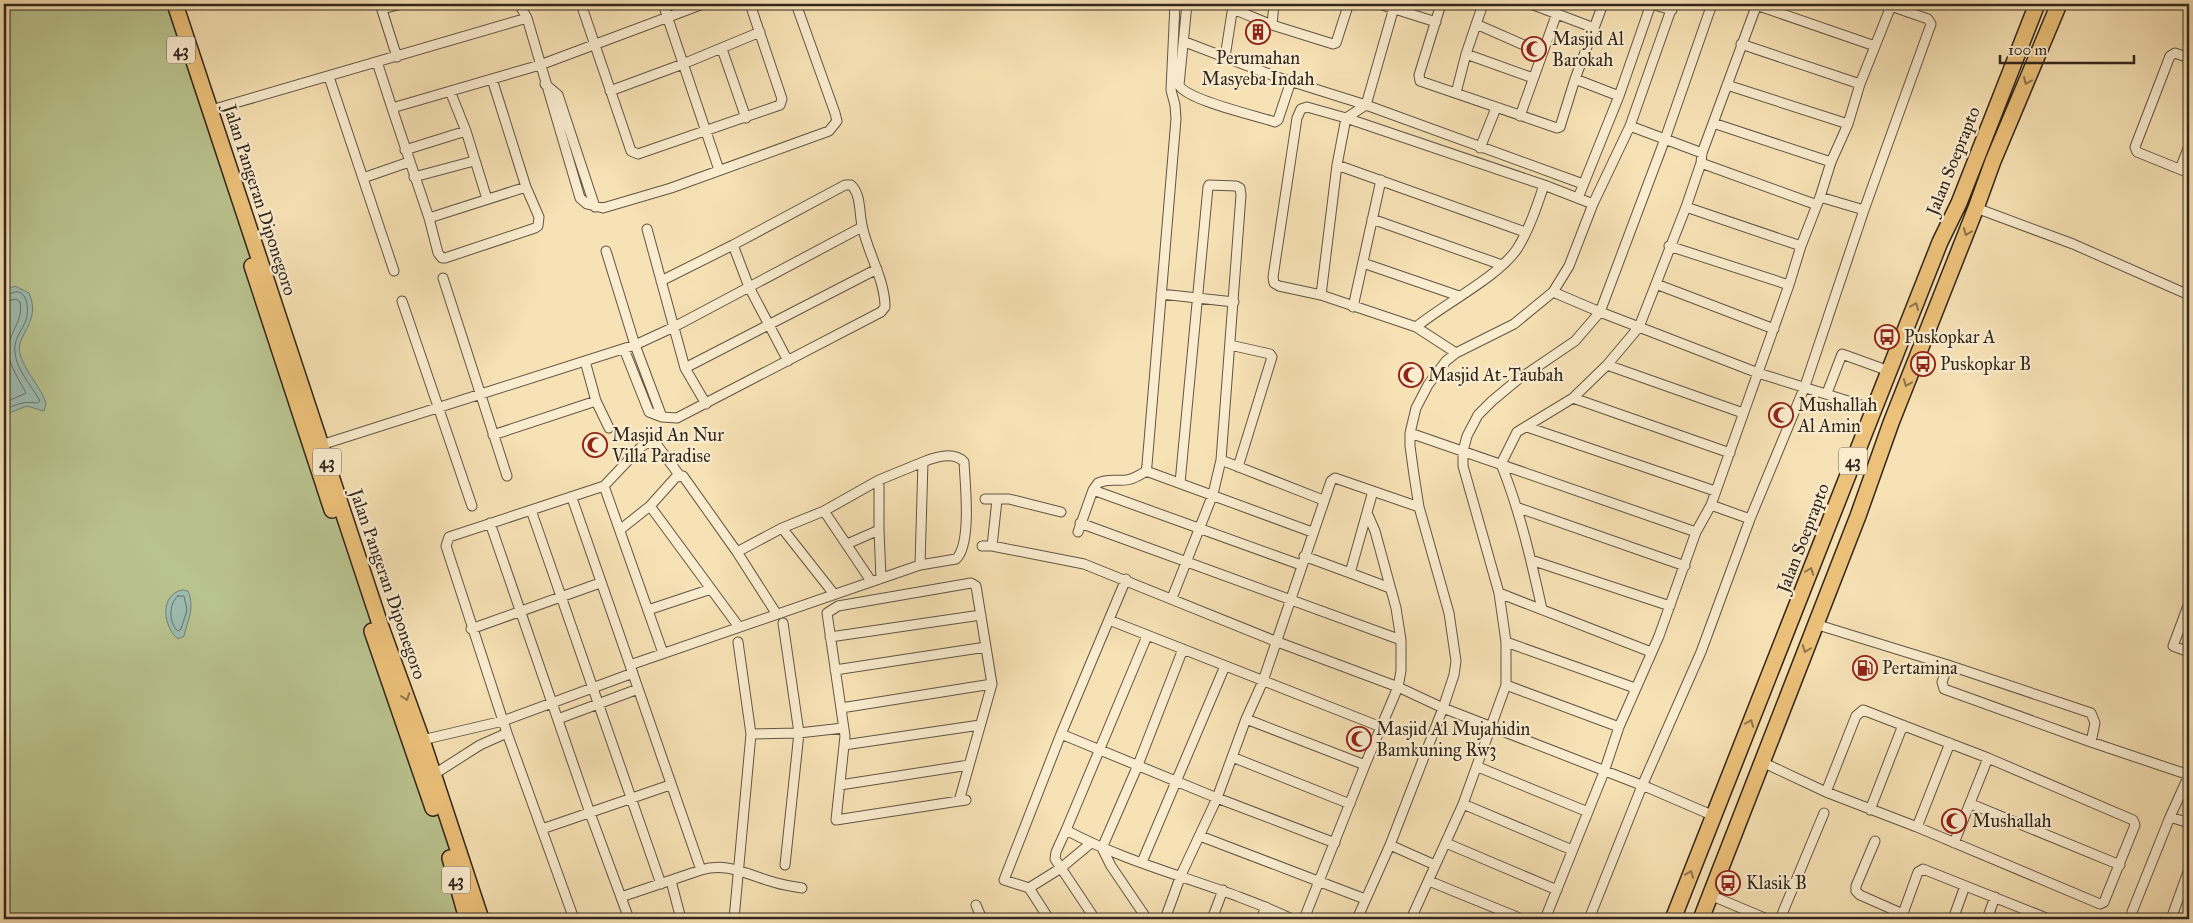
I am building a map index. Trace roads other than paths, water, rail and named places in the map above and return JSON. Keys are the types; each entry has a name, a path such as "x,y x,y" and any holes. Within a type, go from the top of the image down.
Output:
{"highway":[{"name":"Jalan Pangeran Diponegoro","path":"165,4 206,122 269,321 383,664 447,849 468,919"},
{"name":"Jalan Pangeran Diponegoro","path":"175,4 381,627 422,740 481,919"},
{"name":"Jalan Soeprapto","path":"1673,919 1889,371 2037,4"},
{"name":"Jalan Soeprapto","path":"1706,918 1710,896 1858,516 1891,423 1993,161 2059,4"},
{"path":"1977,156 1993,161"}],"street":[{"path":"396,56 381,7 402,4"},
{"path":"519,4 526,18 580,198 587,204 603,208 799,143 829,131 834,127 837,121 835,113 796,4"},
{"path":"583,4 610,91 632,151 635,154 707,132 778,107 782,102 750,4"},
{"path":"663,4 720,170"},
{"path":"392,108 540,65 596,46 703,4"},
{"path":"1175,4 1171,90 1176,119 1146,471 1135,479 1124,482 1100,481 1093,490 1079,528 1188,562 1401,640"},
{"path":"1187,4 1179,85 1184,92 1213,104 1277,122 1291,81"},
{"path":"1272,25 1274,4"},
{"path":"1225,57 1233,7 1272,25 1335,44 1345,4"},
{"path":"1378,4 1394,6 1436,22"},
{"path":"1441,4 1419,75 1420,81 1553,128 1560,127 1575,78 1603,4"},
{"path":"1456,93 1466,54 1484,4"},
{"path":"1531,4 1594,28"},
{"path":"1357,919 1390,845 1443,708 1454,675 1456,661 1449,614 1419,507 1410,446 1410,433 1416,408 1428,385 1446,361 1456,353 1514,324 1553,292 1569,266 1593,204 1630,126 1672,7 1651,4 1620,96 1578,198"},
{"path":"1410,919 1463,804 1478,767 1506,685 1506,642 1499,593 1470,497 1463,466 1462,451 1467,436 1478,415 1516,381 1575,341 1600,312 1665,139 1712,4"},
{"path":"1542,609 1531,560 1501,464 1518,432 1573,398 1607,365 1639,327 1669,246 1686,207 1701,163 1702,153 1756,4 1875,46"},
{"path":"1545,919 1604,772 1619,727 1670,606 1696,532 1711,505 1774,329 1801,246 1819,201 1831,162 1848,124 1888,5 1928,19 1931,24 1864,210 1805,386 1750,519 1700,652 1642,786 1589,919"},
{"path":"1321,295 1337,165 1346,118 1366,105 1394,6"},
{"path":"1520,116 1532,78 1557,13"},
{"path":"211,110 526,18"},
{"path":"1476,24 1542,53"},
{"path":"610,91 683,64 760,32"},
{"path":"1184,42 1291,81 1366,105 1583,184"},
{"path":"1741,44 1860,84"},
{"path":"722,48 746,118"},
{"path":"2189,58 2175,53 2170,56 2135,147 2137,152 2189,173"},
{"path":"1466,54 1532,78"},
{"path":"377,62 429,218 438,253 442,258 538,226 539,217 526,188 492,79"},
{"path":"329,77 394,271"},
{"path":"1575,78 1620,96"},
{"path":"1727,84 1848,124"},
{"path":"450,91 466,131 487,199"},
{"path":"1456,353 1416,327 1321,295 1274,283 1273,277 1299,112 1304,107 1307,107 1346,118 1544,184 1593,204"},
{"path":"1480,148 1496,108"},
{"path":"1713,123 1831,162"},
{"path":"1630,126 1702,153"},
{"path":"405,150 466,131"},
{"path":"2180,169 2189,146"},
{"path":"414,177 474,161"},
{"path":"363,178 409,162"},
{"path":"1701,163 1819,201 1864,210"},
{"path":"1337,165 1525,232"},
{"path":"1353,307 1381,180"},
{"path":"1416,327 1502,265 1516,249 1525,232 1544,184"},
{"path":"624,349 649,412 662,417 677,418 884,311 885,302 877,269 862,227 856,190 851,185 846,185 661,281"},
{"path":"1172,598 1201,529 1213,494 1220,460 1241,195 1240,188 1236,186 1208,186 1180,484"},
{"path":"429,218 526,188"},
{"path":"1686,207 1801,246"},
{"path":"1976,208 2073,244 2189,295"},
{"path":"1372,219 1502,265"},
{"path":"321,445 635,345 862,227"},
{"path":"647,229 685,368 706,404"},
{"path":"733,245 749,286 788,360"},
{"path":"1669,246 1789,285"},
{"path":"606,251 635,345 662,417"},
{"path":"1363,263 1459,296"},
{"path":"685,368 877,269"},
{"path":"443,278 507,476"},
{"path":"1656,284 1774,329"},
{"path":"1553,292 1758,373 1828,393 1874,409"},
{"path":"1161,294 1197,296 1234,302"},
{"path":"402,301 472,506"},
{"path":"1230,345 1270,354 1272,360 1238,467"},
{"path":"1828,393 1842,354 1889,371"},
{"path":"584,361 596,401 609,428"},
{"path":"1607,365 1743,413"},
{"path":"1573,398 1730,453"},
{"path":"493,436 596,401"},
{"path":"1527,427 1715,491"},
{"path":"1410,433 1696,532"},
{"path":"574,919 471,629 446,546 449,537 604,486 614,478 641,447 647,443 657,445 680,476 686,479 737,552 776,613"},
{"path":"422,740 503,721 592,688 663,653 920,565 956,559 961,553 965,538 964,462 958,457 947,456 923,462 879,480 824,511 782,528 737,552"},
{"path":"1220,460 1324,500"},
{"path":"920,565 923,462"},
{"path":"1146,471 1213,494 1312,532"},
{"path":"621,529 650,506 680,476"},
{"path":"1165,919 1181,875 1217,798 1246,719 1263,681 1312,532 1331,481 1335,478 1419,507"},
{"path":"879,480 881,578"},
{"path":"604,486 621,529 663,653"},
{"path":"1093,490 1301,565"},
{"path":"1350,574 1368,515 1373,491"},
{"path":"572,498 701,870"},
{"path":"985,499 1010,499 1061,512"},
{"path":"992,546 997,500"},
{"path":"1711,505 1750,519"},
{"path":"650,506 739,627"},
{"path":"1516,507 1685,566"},
{"path":"531,510 560,598 661,884"},
{"path":"824,511 871,581"},
{"path":"1304,919 1398,687 1401,671 1401,640 1390,588 1375,532 1368,515"},
{"path":"490,523 590,813 629,919"},
{"path":"782,528 834,594"},
{"path":"847,544 879,530"},
{"path":"982,546 992,546 1084,564 1275,641 1398,687 1443,708 1714,816"},
{"path":"1304,556 1390,588"},
{"path":"1531,560 1670,606"},
{"path":"1049,919 1028,888 1006,882 1004,875 1126,580"},
{"path":"971,582 976,586 992,684 969,765 963,800 836,820 844,728 830,637 827,613 838,606 971,582"},
{"path":"471,629 521,613 600,583"},
{"path":"648,610 712,589"},
{"path":"1499,593 1651,652"},
{"path":"2189,603 2173,646 2189,652"},
{"path":"830,637 980,615"},
{"path":"1109,620 1381,727"},
{"path":"783,623 799,734 785,866"},
{"path":"1816,624 1948,665 2091,713 2095,722 2091,742"},
{"path":"1094,919 1054,856 1147,636"},
{"path":"734,919 751,734 738,642"},
{"path":"1506,642 1635,688"},
{"path":"835,670 986,648"},
{"path":"1102,848 1138,765 1183,649"},
{"path":"1948,665 1942,682 1944,689 2189,775 2132,912 2132,919"},
{"path":"1142,862 1225,666"},
{"path":"841,708 992,684"},
{"path":"1506,685 1619,727"},
{"path":"558,719 638,689"},
{"path":"1762,762 1826,792 1917,827 2100,904 2104,902 2135,825 2134,821 1988,758 1866,710 1858,713 1826,792"},
{"path":"1246,719 1365,765"},
{"path":"844,745 980,725"},
{"path":"1870,810 1903,725"},
{"path":"751,734 799,734 844,728"},
{"path":"433,775 480,745 507,733"},
{"path":"1061,734 1217,798 1336,843"},
{"path":"1917,827 1950,743"},
{"path":"1232,756 1350,804"},
{"path":"1954,843 1988,758"},
{"path":"840,785 969,765"},
{"path":"1478,767 1588,812"},
{"path":"542,829 670,784"},
{"path":"1463,804 1572,850"},
{"path":"1971,804 2120,865"},
{"path":"1780,919 1824,813"},
{"path":"2170,818 2189,822"},
{"path":"1066,830 1102,848 1266,906 1292,919"},
{"path":"1200,836 1365,899"},
{"path":"1875,841 1856,886 1856,891 1860,895 1902,917 1920,870 1929,870 2043,918"},
{"path":"1028,888 1061,868 1091,843"},
{"path":"1446,843 1557,890"},
{"path":"1390,845 1435,865"},
{"path":"1102,848 1111,866 1148,919"},
{"path":"621,897 714,866 738,870 774,882 802,888"},
{"path":"2171,919 2189,869"},
{"path":"671,881 681,919"},
{"path":"1429,881 1522,919"},
{"path":"1953,919 1965,886"},
{"path":"1212,919 1223,890"},
{"path":"1710,896 1767,919"},
{"path":"1987,919 1995,897"},
{"path":"976,904 982,919"},
{"path":"1261,919 1266,906"}],"water":[{"path":"15,286 29,293 32,303 31,320 21,340 20,354 25,367 41,391 46,403 44,411 27,406 4,415 4,291"},
{"path":"182,590 188,591 191,608 184,636 178,639 169,627 166,612 170,598"}],"place":[{"name":"Perumahan Masyeba Indah","path":"1258,32"},
{"name":"Masjid Al Barokah","path":"1534,49"},
{"name":"Puskopkar A","path":"1887,337"},
{"name":"Puskopkar B","path":"1923,364"},
{"name":"Masjid At-Taubah","path":"1411,375"},
{"name":"Mushallah Al Amin","path":"1781,415"},
{"name":"Masjid An Nur Villa Paradise","path":"595,445"},
{"name":"Pertamina","path":"1865,668"},
{"name":"Masjid Al Mujahidin Bamkuning Rw3","path":"1359,739"},
{"name":"Mushallah","path":"1954,821"},
{"name":"Klasik B","path":"1728,883"}]}
